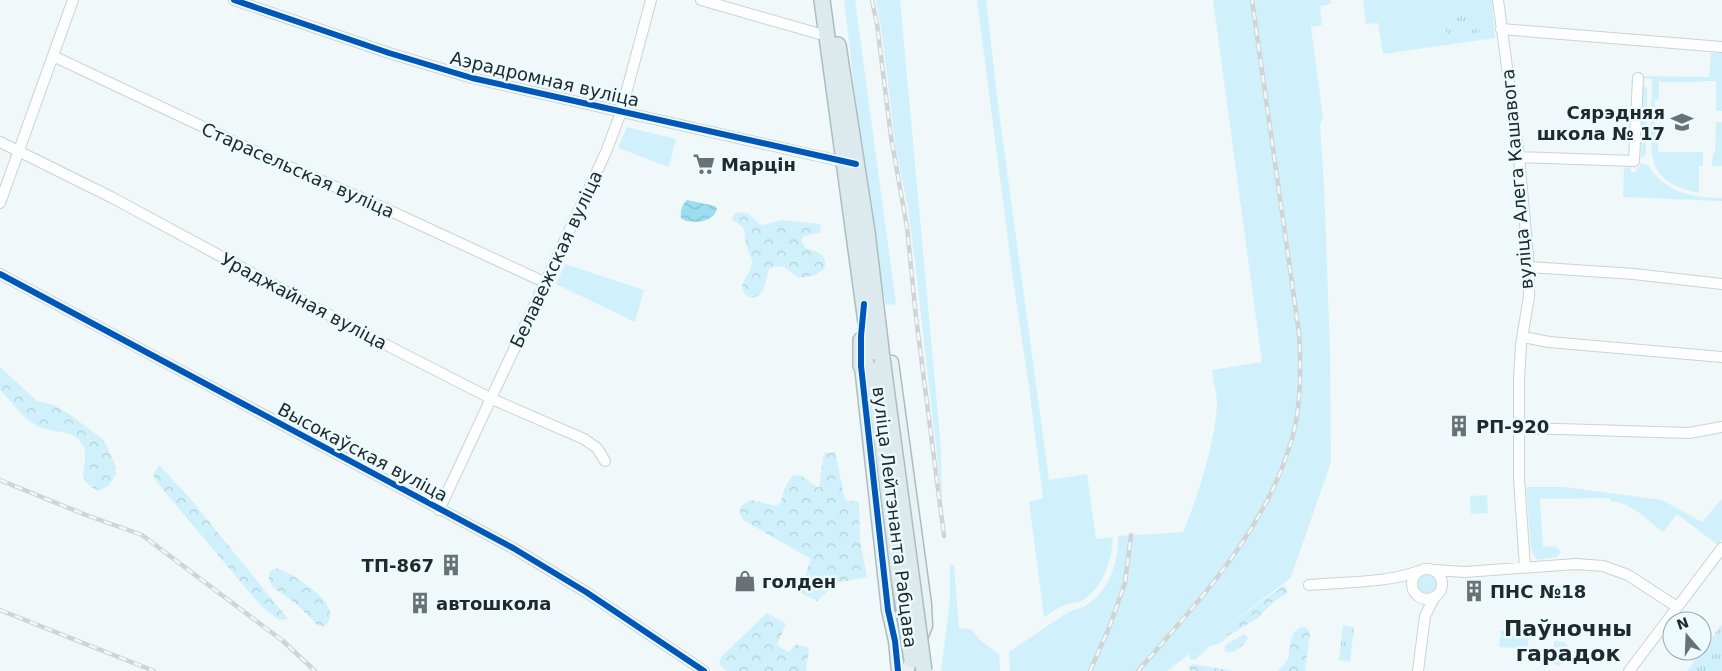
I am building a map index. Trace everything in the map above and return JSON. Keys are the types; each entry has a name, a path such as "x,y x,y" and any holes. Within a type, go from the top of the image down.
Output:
{"highway":[{"name":"вуліца Лейтэнанта Рабцава","path":"822,0 850,163 874,286 877,361 900,584 914,671"},
{"name":"вуліца Лейтэнанта Рабцава","path":"832,0 864,304 877,361 924,671"}],"main road":[{"name":"вуліца Лейтэнанта Рабцава","path":"877,361 920,561 925,604 926,626 907,671"},
{"name":"вуліца Лейтэнанта Рабцава","path":"877,361 884,564 888,610 895,641 898,671"},
{"path":"884,564 891,575 904,578 914,574 920,561"},
{"path":"888,610 893,595 909,590 918,594 925,604"}],"street":[{"path":"0,203 73,0"},
{"name":"Аэрадромная вуліца","path":"234,0 440,70 850,163"},
{"name":"Белавежская вуліца","path":"440,510 544,282 600,166 621,112 651,0"},
{"path":"701,0 827,36"},
{"name":"вуліца Алега Кашавога","path":"1498,0 1519,157 1529,267 1529,296 1519,371 1519,479 1525,567"},
{"path":"1502,29 1722,47"},
{"name":"Старасельская вуліца","path":"53,56 267,157 393,212 544,282"},
{"path":"1519,157 1634,160 1638,78"},
{"name":"Ураджайная вуліца","path":"0,142 113,198 359,331 492,399 584,439 597,448 605,461"},
{"path":"1529,267 1634,274 1722,284"},
{"name":"Высокаўская вуліца","path":"0,274 513,548 586,592 704,671"},
{"path":"1523,337 1549,342 1722,357"},
{"path":"1519,429 1689,433 1722,427"},
{"path":"1629,671 1722,548"},
{"path":"1309,585 1390,578 1409,575 1426,569 1465,572 1585,564 1612,568 1643,583 1677,607"},
{"path":"1434,570 1441,579 1437,594"},
{"path":"1419,571 1412,580 1415,593 1425,616"},
{"path":"1418,671 1425,616 1437,594 1451,578 1465,572"},
{"path":"1390,578 1402,583 1423,598 1437,594"}],"green space":[{"path":"844,0 855,0 896,304 886,305 878,267 866,191"},
{"path":"876,0 900,0 941,448 942,499 908,207 896,150"},
{"path":"977,0 986,0 999,112 1049,480 1087,474 1096,539 1113,537 1106,572 1096,588 1081,601 1065,605 1044,617 1029,502 1043,498"},
{"path":"1213,0 1330,0 1331,4 1320,6 1322,25 1311,27 1323,118 1320,125 1330,351 1331,462 1291,577 1167,671 1010,671 1009,652 1067,613 1085,606 1100,593 1106,585 1114,566 1118,536 1183,532 1200,486 1216,420 1217,405 1212,370 1262,362"},
{"path":"1363,0 1492,0 1495,38 1383,54 1378,23 1366,24"},
{"path":"1445,12 1478,12 1480,31 1477,33 1448,36"},
{"path":"1711,53 1722,53 1722,111 1716,111 1716,81 1659,82 1659,99 1655,100 1655,132 1658,133 1658,152 1703,152 1703,166 1699,166 1699,193 1684,189 1664,178 1654,163 1651,140 1652,79 1643,78 1643,76 1709,77"},
{"path":"1643,86 1647,89 1646,153 1641,158"},
{"path":"1716,122 1722,122 1722,166 1712,166 1713,153 1715,153"},
{"path":"627,127 676,139 669,167 618,148"},
{"path":"1640,163 1648,165 1663,182 1680,192 1690,195 1722,198 1722,201 1623,197 1624,168 1631,167 1631,172 1636,172 1637,167 1640,167"},
{"path":"735,213 749,214 759,224 763,225 782,220 819,224 821,227 820,233 804,236 801,240 805,248 817,252 823,257 825,260 824,269 815,275 799,278 784,267 775,266 769,270 761,293 758,296 748,297 742,288 752,260 743,227 732,218"},
{"path":"565,264 644,290 635,322 556,284"},
{"path":"0,367 37,401 54,405 104,440 115,464 116,475 108,486 99,491 90,486 86,481 84,476 85,452 79,440 68,433 41,428 35,425 17,409 0,390"},
{"path":"835,452 845,500 859,502 860,540 867,577 836,583 817,601 803,594 800,589 811,559 743,520 739,510 742,505 751,500 776,506 781,502 784,489 792,476 800,475 819,488 824,453"},
{"path":"159,465 189,497 288,619 279,620 260,605 159,485 153,475"},
{"path":"1526,487 1565,487 1662,500 1702,522 1722,499 1722,539 1718,545 1677,514 1663,532 1632,508 1619,502 1611,501 1610,498 1540,499 1543,546 1556,547 1561,552 1557,557 1537,560 1531,549"},
{"path":"1487,495 1488,513 1471,514 1470,496"},
{"path":"1634,501 1642,501 1654,510 1649,517 1632,504"},
{"path":"950,565 954,565 959,628 971,629 980,640 999,654 1000,671 941,671 950,600"},
{"path":"276,568 299,579 323,599 330,612 325,626 318,626 295,603 276,590 269,577 270,571"},
{"path":"1427,575 1433,578 1436,584 1433,590 1427,593 1421,590 1418,584 1421,578"},
{"path":"1283,586 1287,588 1287,593 1273,602 1258,618 1229,635 1222,642 1209,647 1195,660 1189,659 1190,653"},
{"path":"767,613 786,624 777,645 788,652 797,644 809,648 806,671 727,671 719,665 721,657"},
{"path":"1722,624 1722,671 1687,671 1694,661 1712,661 1712,637"},
{"path":"1343,625 1354,627 1350,662 1339,660"},
{"path":"1302,627 1307,628 1310,633 1305,671 1278,671 1288,658 1294,632"},
{"path":"1501,631 1516,635 1515,648 1499,647"},
{"path":"1244,634 1248,638 1241,646 1235,651 1226,652 1224,648 1227,644"},
{"path":"1516,635 1529,637 1527,649 1515,648"},
{"path":"1555,641 1564,642 1571,649 1559,666 1552,663"},
{"path":"1193,664 1233,671 1191,671 1188,667"}],"water":[{"path":"687,200 715,206 717,209 712,217 704,221 686,221 681,218 681,213"}],"railway":[{"path":"872,0 877,24 891,137 907,227 916,317 944,536"},
{"path":"1138,671 1207,590 1249,532 1267,502 1281,469 1296,423 1300,385 1299,333 1252,0"},
{"path":"0,480 86,515 142,535 283,641 315,671"},
{"path":"1090,671 1109,628 1125,583 1131,535"},
{"path":"0,610 154,671"}],"cycle path":[{"path":"234,0 389,53 472,78 856,164"},
{"path":"0,274 513,548 586,592 704,671"},
{"path":"864,304 861,366 888,610 895,641 898,671"}],"place":[{"name":"Сярэдняя школа № 17","path":"1682,122"},
{"name":"Марцін","path":"704,164"},
{"name":"РП-920","path":"1459,426"},
{"name":"ТП-867","path":"451,565"},
{"name":"голден","path":"745,581"},
{"name":"ПНС №18","path":"1474,591"},
{"name":"автошкола","path":"420,603"}],"district":[{"name":"Паўночны гарадок","path":"1568,640"}]}
